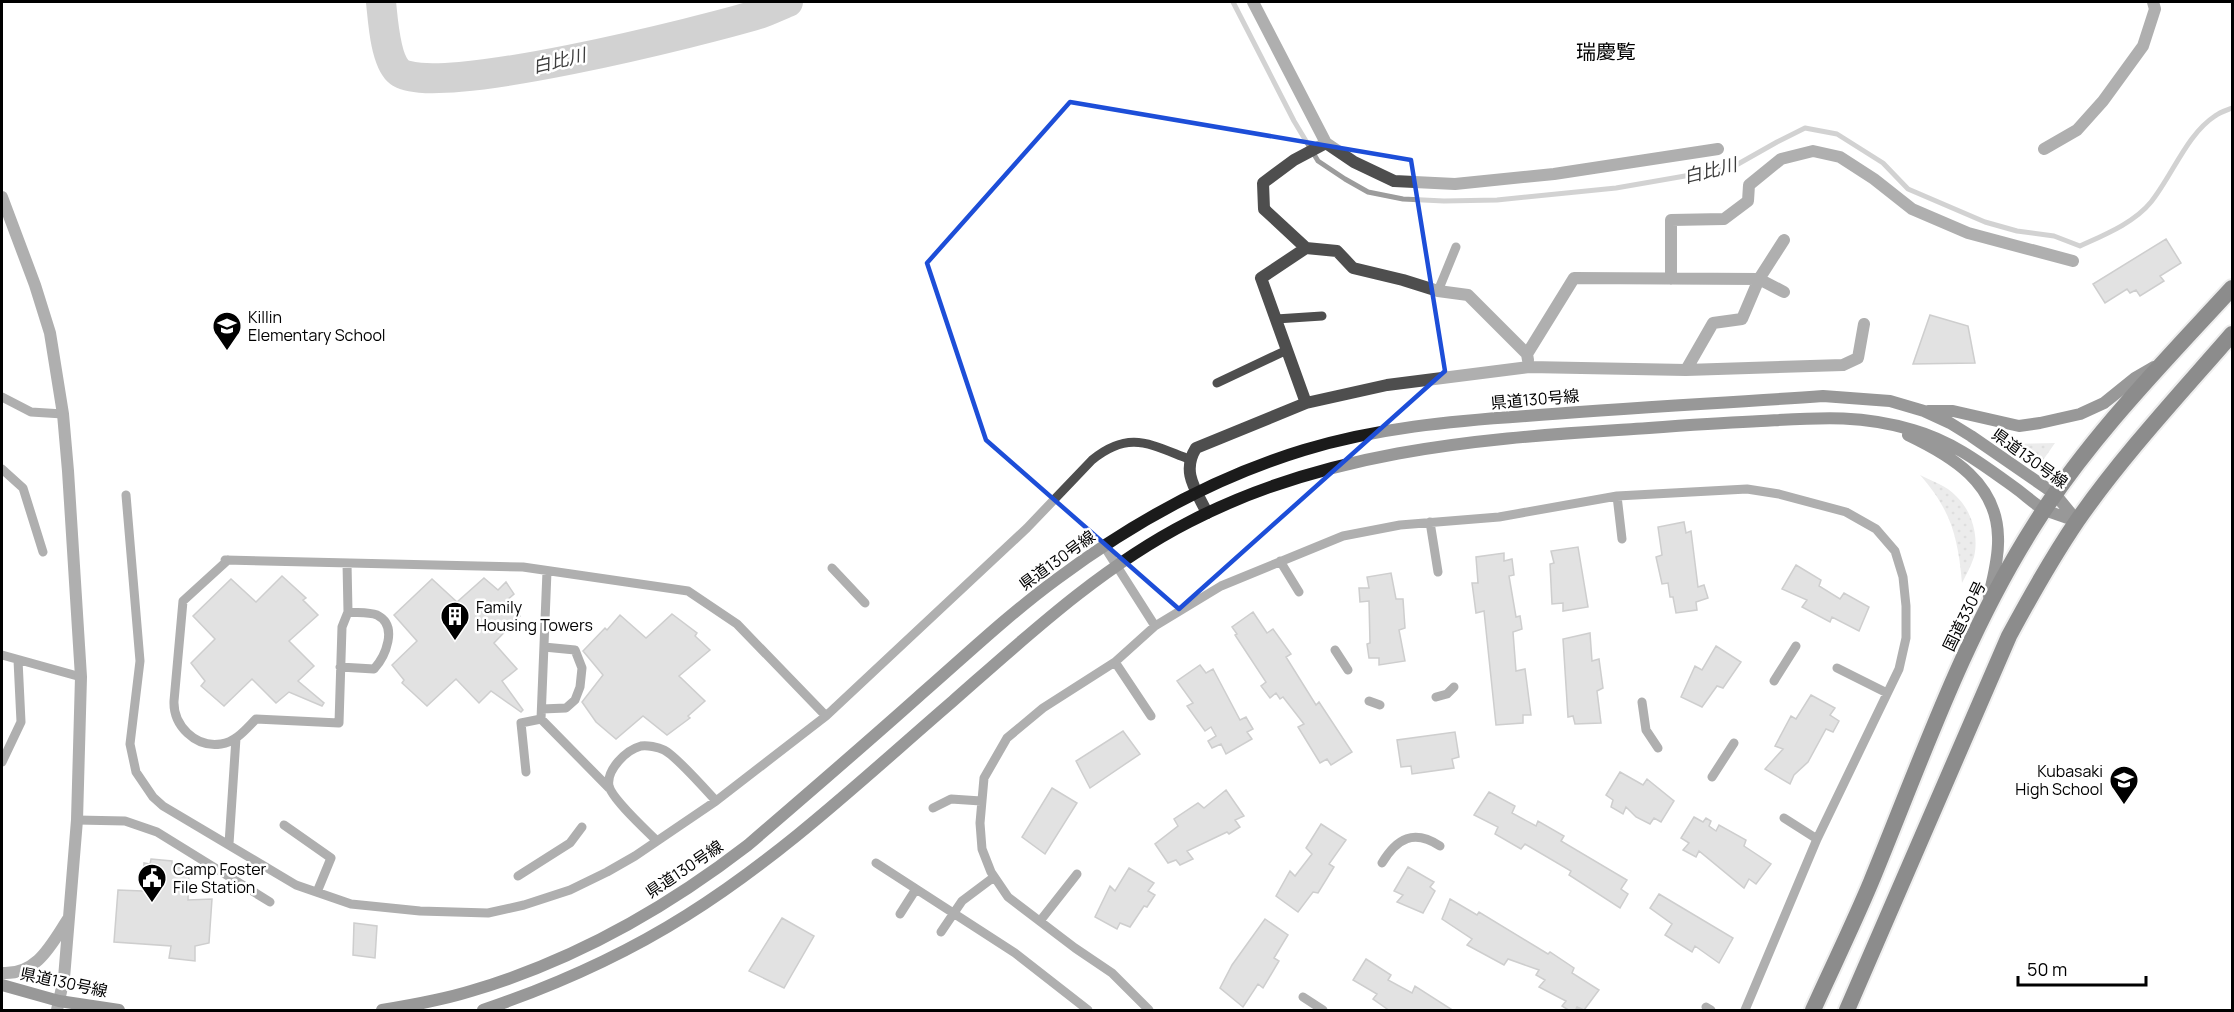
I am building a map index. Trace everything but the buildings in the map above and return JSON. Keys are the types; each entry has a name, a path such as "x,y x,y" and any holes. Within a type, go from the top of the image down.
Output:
{"highway":[{"name":"国道330号","path":"1813,1011 1870,884 1948,694 1987,606 2055,494 2116,417 2232,288"},
{"path":"1847,1011 2009,636 2033,591 2077,520 2138,442 2232,334"}],"main road":[{"path":"1924,411 1953,411 2019,426 2040,423 2080,414 2104,403 2135,378 2164,362"},
{"name":"県道130号線","path":"382,1011 471,991 530,970 638,920 678,895 748,845 1011,615 1057,579 1158,512 1250,468 1305,450 1383,430 1570,412 1823,396 1890,402 1924,411 1971,436 2055,494 2077,520"},
{"name":"県道130号線","path":"483,1011 548,987 605,962 690,914 819,816 1028,635 1118,566 1187,522 1260,491 1311,473 1390,454 1458,443 1533,435 1832,417 1859,418 1918,431 1961,449 2044,509 2077,520"},
{"path":"1880,422 1919,440 1947,457 1977,480 1988,496 1994,510 1998,538 1996,563 1987,606"},
{"name":"県道130号線","path":"2,985 58,1006 119,1011"}],"street":[{"path":"1253,2 1324,144 1354,162 1394,181 1455,184 1554,174 1718,149"},
{"path":"2044,150 2077,130 2110,92 2143,46 2155,9 2152,2"},
{"path":"1324,144 1263,183 1264,208 1306,248 1337,251 1353,268 1438,291 1468,295 1527,354 1529,367"},
{"path":"1671,279 1671,220 1724,219 1748,201 1749,184 1781,159 1813,151 1840,157 1874,179 1912,209 1959,229 2073,261"},
{"path":"2,197 35,285 50,333 63,414 81,677 77,820 64,978 58,1006"},
{"path":"1686,370 1713,323 1742,319 1759,279 1784,240"},
{"path":"1306,248 1261,278 1306,403"},
{"path":"1527,354 1574,278 1759,279 1784,292"},
{"path":"1207,513 1189,474 1189,459 1196,448 1306,403 1387,385 1529,367 1686,370 1844,365 1858,358 1864,324"},
{"path":"2,973 31,967 44,955 70,917"}],"lane":[{"path":"1438,291 1456,247"},
{"path":"1276,319 1322,316"},
{"path":"1217,383 1287,350"},
{"path":"2,398 31,412 63,414"},
{"path":"126,495 139,641 138,679 130,744 136,772 153,797 163,806 296,885 362,905 420,912 488,913 524,905 570,890 607,872 716,801 826,716 1027,528 1103,451 1123,442 1138,441 1189,459"},
{"path":"2,469 23,488 43,552"},
{"path":"1149,1011 1112,973 1008,897 994,877 982,849 981,801 984,778 1007,738 1043,708 1115,662 1155,626 1221,586 1342,537 1400,525 1499,517 1617,496 1747,489 1779,494 1846,512 1876,529 1895,551 1903,577 1906,638 1899,669 1817,839 1745,1011"},
{"path":"1617,496 1622,538"},
{"path":"1430,522 1438,572"},
{"path":"1104,546 1155,626"},
{"path":"347,563 348,612 342,627 339,723 256,719 236,738 220,744 196,740 186,732 177,722 174,711 183,601 227,560 523,567 688,591 737,624 826,716"},
{"path":"1280,561 1299,592"},
{"path":"832,568 866,603"},
{"path":"547,571 542,714 657,841"},
{"path":"340,667 374,669 382,660 389,634 385,623 376,615 348,612"},
{"path":"1774,681 1796,646"},
{"path":"526,772 521,723 542,714 566,708 575,700 580,687 582,668 575,650 544,647"},
{"path":"1335,650 1348,670"},
{"path":"2,655 81,677"},
{"path":"2,762 21,722 18,660"},
{"path":"1115,662 1151,716"},
{"path":"1837,668 1887,693"},
{"path":"1436,697 1447,694 1454,687"},
{"path":"1369,701 1380,705"},
{"path":"1642,702 1646,730 1658,748"},
{"path":"229,844 236,738"},
{"path":"1712,777 1734,743"},
{"path":"609,788 609,776 617,763 630,751 641,746 651,746 664,750 716,801"},
{"path":"933,807 951,800 981,801"},
{"path":"1784,818 1817,839"},
{"path":"77,820 125,821 157,832 270,902"},
{"path":"284,825 331,858 317,892"},
{"path":"518,876 570,843 582,827"},
{"path":"1382,863 1389,851 1406,838 1418,837 1440,846"},
{"path":"876,863 1015,953 1088,1011"},
{"path":"1040,921 1077,874"},
{"path":"941,932 962,901 994,877"},
{"path":"900,914 916,889"},
{"path":"1303,997 1323,1011"}],"highlighted area":[{"path":"1070,102 1411,160 1445,371 1179,609 986,440 927,263"}],"shaded area":[{"path":"2055,443 2041,463 2012,444"},
{"path":"1920,475 1952,492 1962,502 1970,516 1976,541 1973,560 1962,583 1955,538 1946,512"}],"waterway":[{"name":"白比川","path":"381,2 385,38 394,65 398,71 420,78 460,77 512,70 631,47 759,14 788,2"},
{"name":"白比川","path":"1233,2 1294,121 1318,161 1368,192 1403,199 1497,200 1616,188 1731,168 1805,128 1837,134 1883,163 1908,189 1985,222 2017,231 2054,236 2080,246 2118,228 2144,209 2159,192 2196,133 2217,115 2232,108"}],"place":[{"name":"Killin Elementary School","path":"227,352"},
{"name":"Family Housing Towers","path":"455,642"},
{"name":"Kubasaki High School","path":"2124,806"},
{"name":"Camp Foster File Station","path":"152,904"}],"district":[{"name":"瑞慶覧","path":"1606,51"}]}
